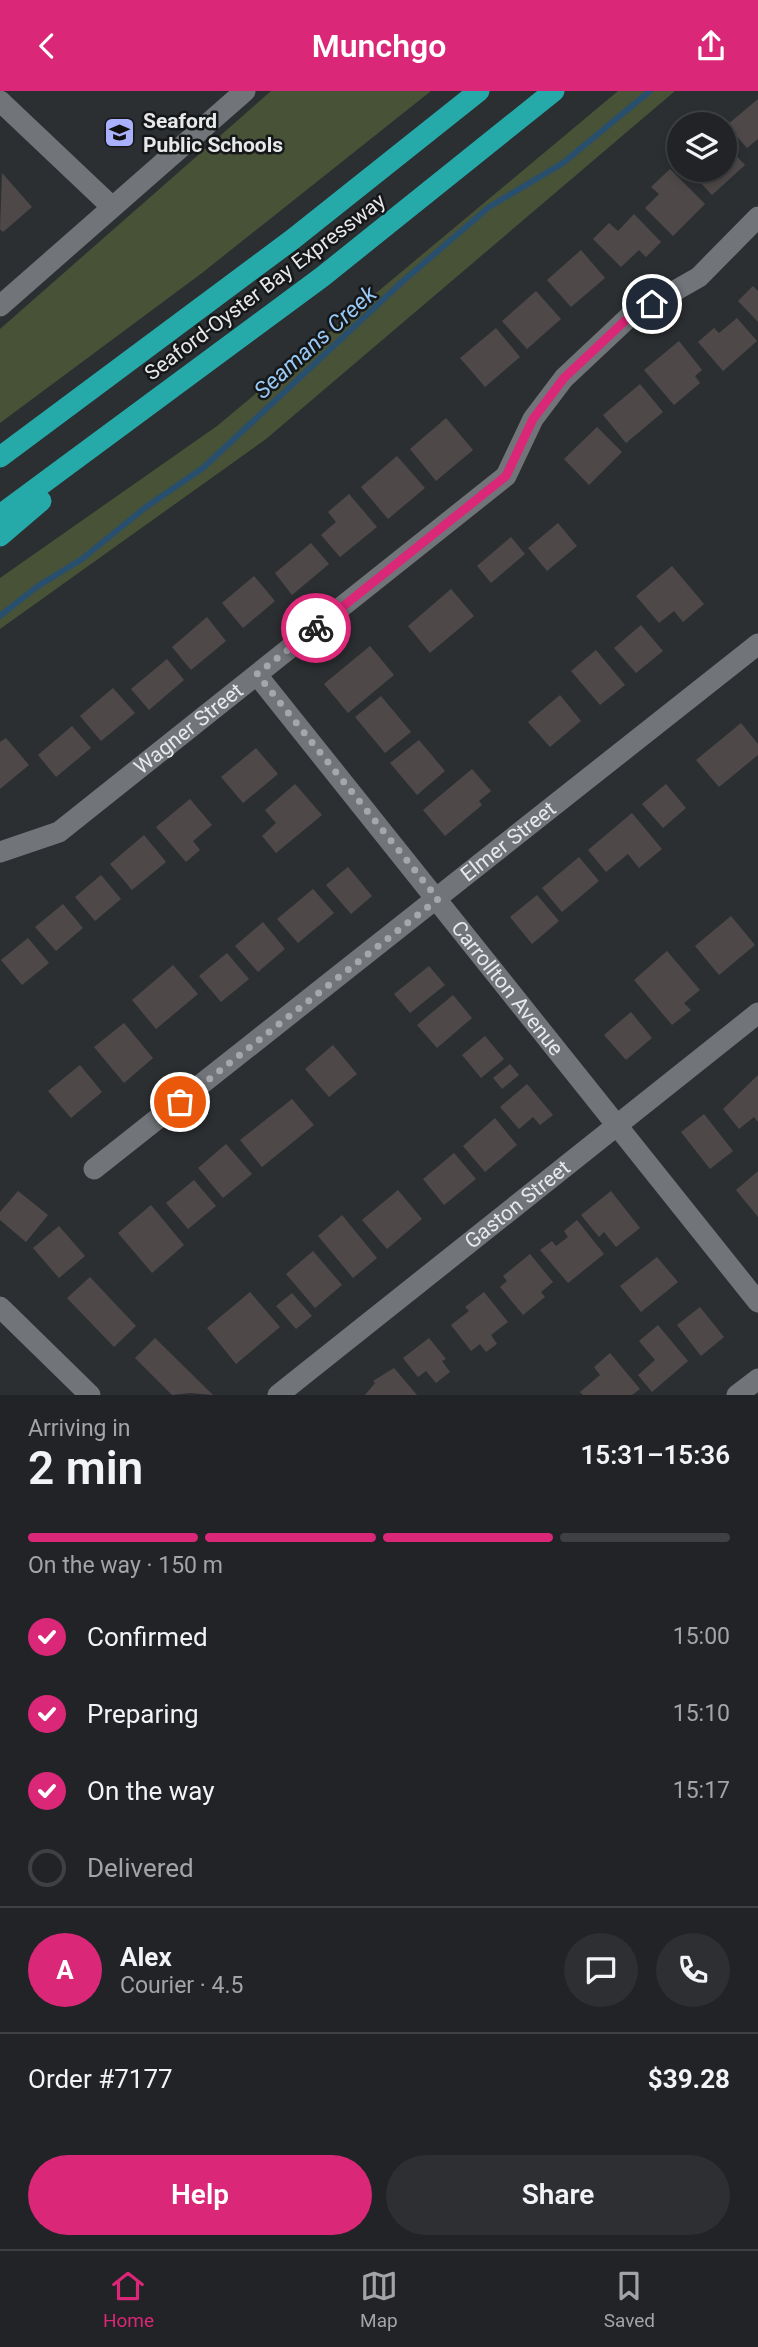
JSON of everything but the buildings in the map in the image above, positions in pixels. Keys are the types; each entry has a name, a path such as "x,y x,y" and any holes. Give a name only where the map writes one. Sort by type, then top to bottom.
{"highway":[{"name":"Seaford-Oyster Bay Expressway","path":"0,457 293,239 480,91"},
{"name":"Seaford-Oyster Bay Expressway","path":"0,515 322,277 554,91"},
{"path":"0,536 172,389"}],"street":[{"path":"0,306 245,91"},
{"path":"0,101 111,207"},
{"name":"Wagner Street","path":"0,852 58,832 506,476 533,419 564,378 629,317 699,277 758,217"},
{"name":"Elmer Street","path":"94,1170 758,644"},
{"name":"Carrollton Avenue","path":"257,674 758,1302"},
{"name":"Gaston Street","path":"278,1395 758,1013"},
{"path":"0,1307 90,1395"},
{"path":"737,1395 758,1378"}],"green space":[{"path":"271,91 431,91 202,273 0,423 0,329"},
{"path":"618,91 675,91 266,439 0,629 0,578 217,426"}],"waterway":[{"name":"Seamans Creek","path":"0,616 38,586 82,559 146,507 203,468 402,282 489,207 563,163 650,91"}],"way so far":[{"path":"180,1102 438,899 257,674 316,628"}],"place":[{"name":"Seaford Public Schools","path":"120,133"}],"route":[{"path":"316,628 506,476 533,419 564,378 629,317 652,304"}]}
